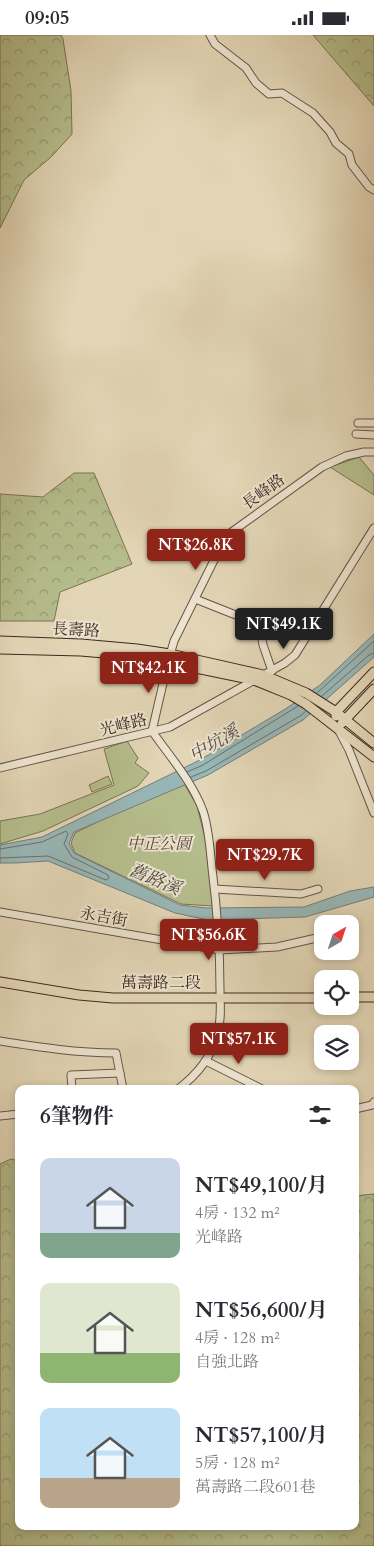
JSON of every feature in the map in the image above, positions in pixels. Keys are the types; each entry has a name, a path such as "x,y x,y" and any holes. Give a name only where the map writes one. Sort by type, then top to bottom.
{"main road":[{"name":"長壽路","path":"0,641 169,658 268,673 293,691"},
{"name":"長壽路","path":"0,649 62,647"},
{"name":"長壽路","path":"169,658 293,691"},
{"path":"336,712 374,672"},
{"path":"338,728 374,689"},
{"path":"293,691 326,705 374,743"},
{"path":"293,691 306,704 374,757"},
{"path":"336,712 338,728"},
{"name":"萬壽路二段","path":"0,982 79,995 114,998 314,998"},
{"path":"359,997 374,997"}],"street":[{"path":"210,35 215,44 246,68 256,83 269,94 282,93 313,113 330,132 336,143 349,154 352,165 374,191"},
{"path":"358,423 374,423"},
{"path":"356,434 374,435"},
{"name":"長峰路","path":"152,731 174,641 226,536 322,467 346,456 374,452"},
{"name":"光峰路","path":"0,768 170,727 268,673 295,655 374,528"},
{"path":"195,599 286,631 297,633 309,632"},
{"path":"260,623 268,673"},
{"path":"338,728 349,750 374,813"},
{"path":"152,731 176,763 192,789 204,815 208,831 216,897 220,950 220,1013 218,1033 206,1061 197,1073 183,1085"},
{"path":"214,889 301,894 318,889"},
{"name":"永吉街","path":"0,912 220,950 277,947 314,939"},
{"path":"0,1041 43,1048 116,1053 122,1085"},
{"path":"206,1061 254,1085"},
{"path":"72,1085 71,1075 120,1073"},
{"path":"359,1108 374,1103"},
{"path":"0,1116 15,1114"}],"green space":[{"path":"0,35 61,35 71,91 72,134 51,157 24,180 0,228"},
{"path":"313,35 374,35 374,106"},
{"path":"359,457 374,475 374,495 330,467"},
{"path":"74,473 94,473 132,564 60,592 54,621 0,621 0,494 43,497"},
{"path":"127,741 138,758 135,763 149,773 138,786 43,831 0,844 0,821 40,814 114,785 104,749"},
{"path":"108,776 112,784 92,792 89,785"},
{"name":"中正公園","path":"182,780 197,806 207,846 213,906 181,904 75,853 71,843 75,833"},
{"path":"11,1159 15,1160 15,1530 359,1530 359,1196 374,1194 374,1546 0,1546 0,1164"}],"water":[{"path":"374,634 374,657 303,720 208,775 74,832 69,843 74,853 180,905 207,908 304,907 350,891 374,887 374,897 305,917 208,920 175,913 48,861 0,863 0,845 42,837 200,760 287,708 320,685"}],"water label":[{"name":"中坑溪","path":"214,743"},
{"name":"舊路溪","path":"155,879"}]}
